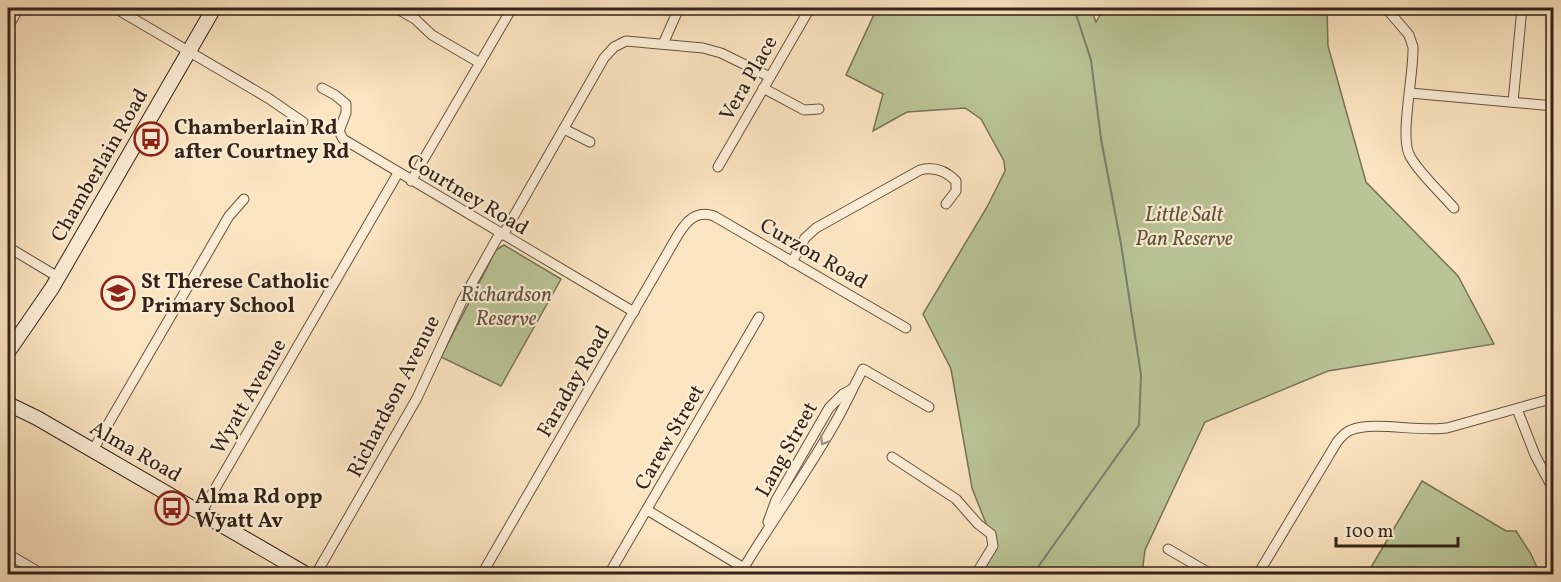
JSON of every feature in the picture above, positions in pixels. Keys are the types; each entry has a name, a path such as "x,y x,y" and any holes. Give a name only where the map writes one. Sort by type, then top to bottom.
{"street":[{"path":"8,27 19,8"},
{"path":"115,8 268,98 303,122"},
{"name":"Chamberlain Road","path":"8,363 12,347 58,277 214,8"},
{"path":"396,8 415,19 432,35 480,63"},
{"path":"411,181 512,8"},
{"path":"663,44 680,8"},
{"name":"Vera Place","path":"718,167 810,8"},
{"path":"1386,8 1411,41 1413,54 1406,141 1408,153 1454,208"},
{"path":"1513,102 1522,8"},
{"name":"Richardson Avenue","path":"316,574 409,413 462,301 604,58 614,47 626,41 715,51 770,77"},
{"name":"Courtney Road","path":"322,88 341,99 345,104 346,113 339,131 343,140 634,312"},
{"path":"763,88 804,110 819,109"},
{"path":"1410,93 1554,106"},
{"path":"564,129 590,142"},
{"path":"792,262 805,238 816,228 920,170 938,169 956,181 956,191 946,204"},
{"name":"Wyatt Avenue","path":"201,513 398,173"},
{"path":"93,450 229,216 244,199"},
{"name":"Curzon Road","path":"702,213 720,219 906,328"},
{"name":"Faraday Road","path":"482,574 686,223 702,213"},
{"path":"8,247 58,277"},
{"name":"Carew Street","path":"609,574 759,317"},
{"name":"Lang Street","path":"742,571 841,413 863,369 929,407"},
{"name":"Alma Road","path":"8,397 34,413 37,418"},
{"path":"1258,574 1337,442 1346,432 1362,428 1439,429 1554,398"},
{"name":"Alma Road","path":"8,404 37,418 306,574"},
{"path":"1517,409 1535,455 1554,492"},
{"path":"892,457 952,496 993,538 993,546 976,574"},
{"path":"647,510 742,571"},
{"path":"1168,549 1211,574"},
{"path":"8,554 40,574"}],"green space":[{"name":"Little Salt Pan Reserve","path":"877,8 1093,8 1092,12 1096,22 1104,8 1327,8 1328,46 1366,182 1458,276 1494,344 1328,371 1205,422 1145,550 1142,574 981,574 996,549 972,488 951,369 923,314 987,207 1005,171 1004,161 981,119 965,108 907,112 873,131 883,94 846,75"},
{"name":"Richardson Reserve","path":"504,245 561,279 501,386 441,357 496,250"},
{"path":"1422,481 1506,531 1516,531 1531,554 1540,574 1367,574"}],"waterway":[{"path":"1033,574 1139,425 1141,375 1121,244 1101,139 1091,60 1074,8"}],"place":[{"name":"Chamberlain Rd after Courtney Rd","path":"151,139"},
{"name":"St Therese Catholic Primary School","path":"118,293"},
{"name":"Alma Rd opp Wyatt Av","path":"172,508"}]}
